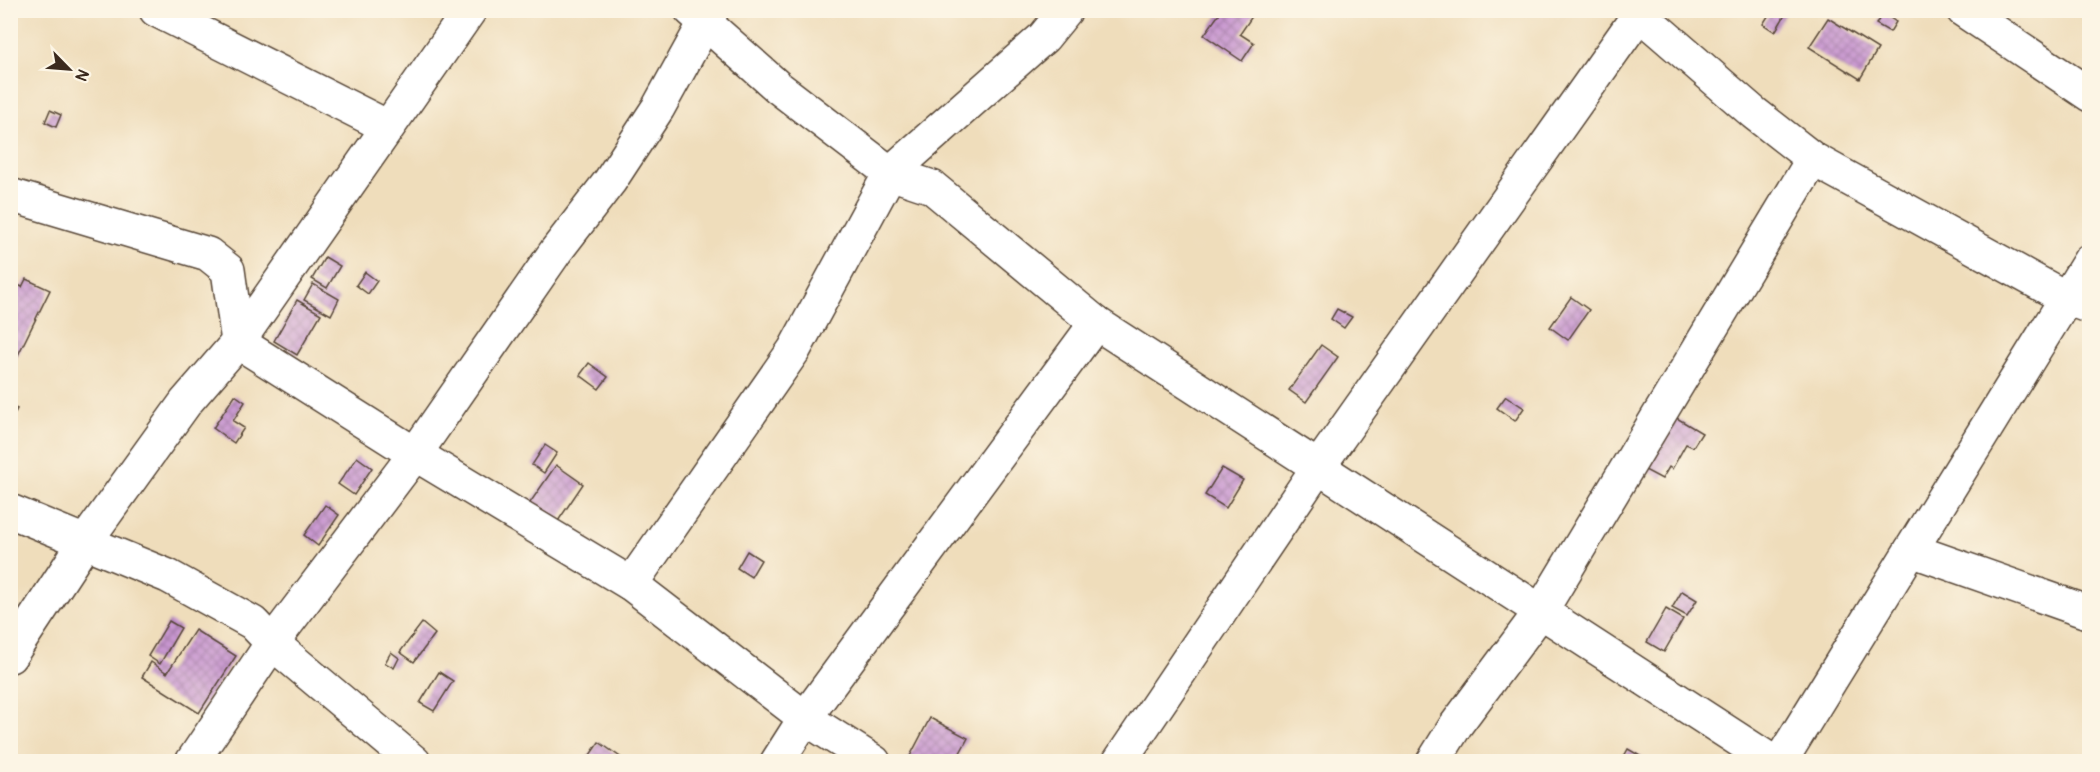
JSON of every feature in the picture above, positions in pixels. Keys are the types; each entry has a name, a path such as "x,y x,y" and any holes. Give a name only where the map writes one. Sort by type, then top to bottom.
{"street":[{"path":"156,10 387,126"},
{"path":"10,656 85,542 186,402 238,342 470,10"},
{"path":"631,584 794,350 890,173 1044,37 1066,10"},
{"path":"1964,10 2090,95"},
{"path":"1119,762 1319,466 1639,12 1754,113 1813,159 2078,302"},
{"path":"192,762 272,643 415,454 556,251 610,181 658,108 702,14 779,88 890,173 932,187 1096,323 1773,762"},
{"path":"1434,762 1456,725 1541,611 1813,159"},
{"path":"10,195 208,254 228,270 238,342 415,454 631,584 805,718 874,762"},
{"path":"1780,762 1911,550 2078,302 2090,260"},
{"path":"777,762 805,718 1096,323"},
{"path":"10,511 168,576 253,623 272,643 414,762"},
{"path":"1911,550 2090,613"}],"building":[{"path":"1222,10 1255,12 1240,34 1254,43 1242,61 1204,35"},
{"path":"1772,10 1788,10 1775,32 1763,24"},
{"path":"1883,13 1896,22 1890,32 1876,24"},
{"path":"1828,18 1878,49 1860,79 1809,47"},
{"path":"50,110 61,115 56,127 45,122"},
{"path":"325,257 340,266 327,288 312,279"},
{"path":"365,272 377,281 368,294 356,285"},
{"path":"26,279 50,290 16,359 10,357 10,281 22,287"},
{"path":"313,284 339,299 331,315 304,300"},
{"path":"1571,297 1589,310 1568,340 1550,327"},
{"path":"297,300 321,314 297,355 274,341"},
{"path":"1337,309 1352,317 1344,328 1331,319"},
{"path":"1321,345 1338,357 1306,402 1289,390"},
{"path":"589,363 608,377 599,389 580,375"},
{"path":"235,395 245,402 233,421 244,428 234,443 213,428"},
{"path":"1506,396 1524,408 1515,421 1497,408"},
{"path":"10,406 17,409 10,423"},
{"path":"1675,417 1702,433 1693,447 1686,444 1672,469 1669,467 1662,479 1645,470"},
{"path":"545,445 557,453 544,473 532,465"},
{"path":"357,457 372,468 354,495 338,484"},
{"path":"556,465 583,484 552,530 525,510"},
{"path":"1222,468 1243,480 1226,508 1205,495"},
{"path":"325,505 339,515 318,546 304,535"},
{"path":"747,551 761,560 751,577 737,568"},
{"path":"1682,591 1697,600 1687,616 1672,608"},
{"path":"1666,609 1683,619 1664,652 1647,642"},
{"path":"169,621 181,628 160,664 148,656"},
{"path":"422,623 435,634 414,662 400,652"},
{"path":"195,630 236,656 199,713 142,677 151,662 167,673"},
{"path":"391,652 399,658 394,668 385,663"},
{"path":"439,672 453,681 434,711 420,703"},
{"path":"930,718 968,738 955,762 907,762"},
{"path":"599,742 623,759 621,762 585,762"},
{"path":"1628,749 1642,757 1640,762 1621,762"}]}
